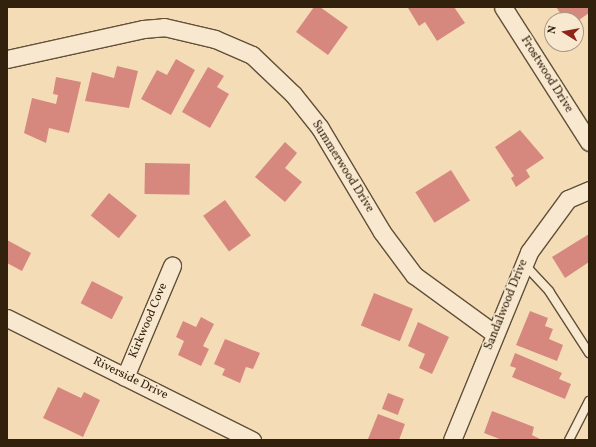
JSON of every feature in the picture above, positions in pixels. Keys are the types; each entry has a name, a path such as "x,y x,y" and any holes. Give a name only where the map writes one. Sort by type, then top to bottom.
{"street":[{"name":"Frostwood Drive","path":"503,7 589,142"},
{"name":"Summerwood Drive","path":"7,59 143,28 164,27 215,39 252,55 294,94 320,128 382,232 414,275 495,334"},
{"name":"Sandalwood Drive","path":"452,440 524,264 541,233 568,199 589,190"},
{"name":"Kirkwood Cove","path":"125,377 172,266"},
{"name":"Riverside Drive","path":"7,318 252,440"}],"lane":[{"path":"524,264 549,291 589,353"},
{"path":"569,440 589,401"}],"building":[{"path":"314,7 320,7 348,27 328,55 296,32"},
{"path":"454,7 465,23 437,41 425,22 419,26 408,8"},
{"path":"556,7 589,7 589,13 584,16 584,12 559,12"},
{"path":"176,59 195,70 171,115 141,99 157,70 167,75"},
{"path":"117,66 138,71 129,108 85,101 92,72 114,78"},
{"path":"208,67 224,76 217,87 229,94 210,128 182,112"},
{"path":"56,77 81,82 69,133 49,128 46,143 24,133 32,98 56,104 58,95 53,94"},
{"path":"520,130 544,158 526,170 530,177 516,187 511,178 514,176 495,147"},
{"path":"285,142 297,153 285,168 302,182 285,202 255,177"},
{"path":"145,163 190,164 189,195 144,194"},
{"path":"451,170 470,201 434,223 415,192"},
{"path":"109,193 137,216 119,238 91,216"},
{"path":"225,200 251,236 229,251 203,216"},
{"path":"589,234 589,262 565,278 552,257"},
{"path":"7,240 31,253 22,271 7,263"},
{"path":"92,281 123,297 112,319 81,303"},
{"path":"374,293 413,309 400,341 361,325"},
{"path":"530,311 548,318 545,326 553,329 549,339 563,345 557,361 516,345"},
{"path":"201,317 214,324 203,346 209,349 201,366 178,355 184,341 176,337 183,321 196,327"},
{"path":"418,322 449,337 432,374 419,368 425,354 408,346"},
{"path":"225,339 260,353 253,369 246,367 240,383 222,375 225,369 214,364"},
{"path":"515,353 562,373 559,379 571,384 565,399 512,377 516,368 510,366"},
{"path":"58,387 81,398 84,392 100,400 83,437 43,418"},
{"path":"388,393 404,399 398,415 382,409"},
{"path":"492,411 534,427 532,435 542,440 502,440 484,433"},
{"path":"378,414 405,424 399,440 368,439"}]}
